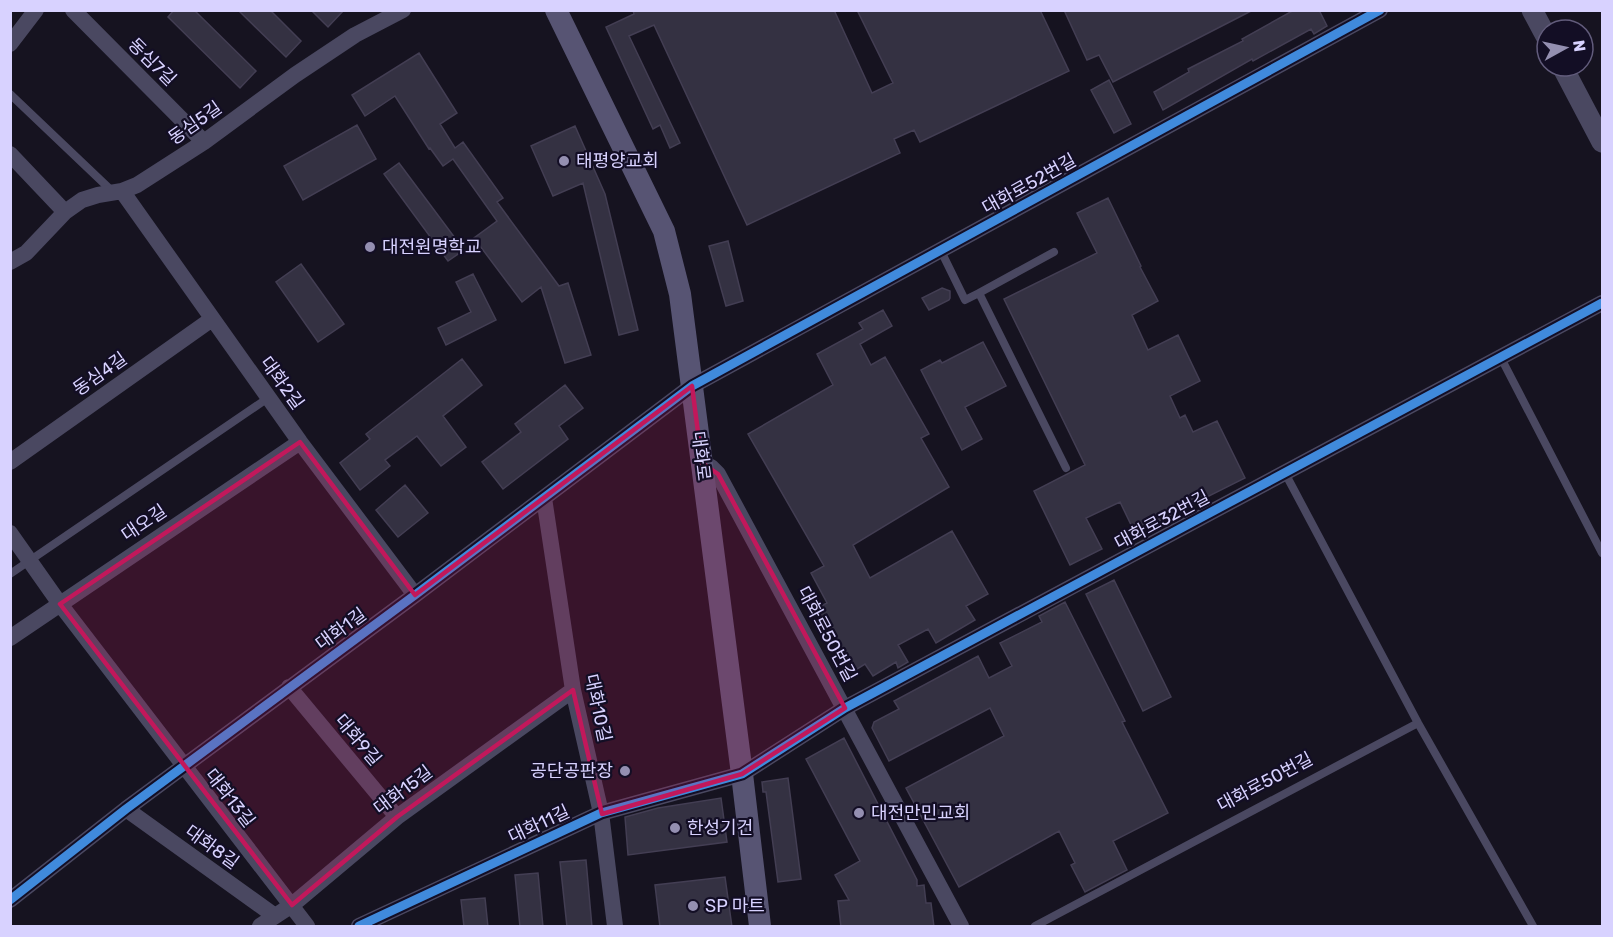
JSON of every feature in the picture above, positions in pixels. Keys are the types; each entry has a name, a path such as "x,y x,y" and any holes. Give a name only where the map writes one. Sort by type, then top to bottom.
{"main road":[{"name":"대화로","path":"556,10 664,231 680,294 760,927"}],"street":[{"path":"10,44 36,10"},
{"name":"동심7길","path":"72,10 204,142"},
{"name":"동심5길","path":"10,262 26,253 65,212 82,200 137,185 204,142 295,75 355,35 403,10"},
{"name":"대화로52번길","path":"692,386 1380,10"},
{"path":"1568,78 1602,141"},
{"path":"10,154 65,212"},
{"name":"대화2길","path":"118,192 300,442 415,595"},
{"name":"대화로32번길","path":"742,774 845,708 1602,303"},
{"name":"동심4길","path":"10,462 212,319"},
{"name":"대화1길","path":"10,900 126,809 692,386"},
{"name":"대오길","path":"10,638 300,442"},
{"name":"대화로50번길","path":"702,463 711,467 718,474 961,927"},
{"name":"대화10길","path":"543,498 573,690 601,813 615,927"},
{"name":"대화13길","path":"10,533 60,604 307,927"},
{"name":"대화9길","path":"289,687 398,817"},
{"name":"대화15길","path":"260,927 292,905 398,817 573,690"},
{"name":"대화11길","path":"359,927 601,813 742,774"},
{"name":"대화8길","path":"126,809 275,916"}],"lane":[{"path":"10,94 118,192"},
{"path":"941,251 965,300 1054,252"},
{"path":"979,293 1066,468"},
{"path":"1500,358 1602,553"},
{"path":"10,574 268,398"},
{"path":"1285,473 1418,723 1533,927"},
{"name":"대화로50번길","path":"1035,927 1418,723"}],"highlighted area":[{"path":"692,386 702,463 718,474 845,708 742,774 602,814 573,690 397,817 292,905 60,604 300,442 415,595"}],"building":[{"path":"174,10 194,10 256,71 240,88 168,17"},
{"path":"238,10 270,10 301,41 286,57"},
{"path":"311,10 344,10 328,27"},
{"path":"633,10 834,10 872,93 893,83 857,10 1040,10 1069,71 920,142 914,130 894,139 900,153 747,225 654,25 629,36 680,143 670,148 660,125 653,129 606,27 634,14"},
{"path":"1064,10 1253,10 1113,82 1099,55 1087,60"},
{"path":"1294,10 1319,10 1327,26 1314,34 1311,29 1253,61 1252,59 1163,110 1154,92 1189,72 1188,69 1243,41 1242,39"},
{"path":"419,53 457,113 440,124 455,148 463,142 503,198 497,202 559,286 568,283 591,355 565,363 541,287 522,302 474,238 497,221 453,159 443,166 429,149 395,96 365,116 352,95"},
{"path":"1109,80 1131,124 1114,133 1091,90"},
{"path":"357,125 376,159 303,200 284,166"},
{"path":"575,126 605,194 638,330 619,335 583,183 553,196 531,146"},
{"path":"399,163 464,250 448,261 384,174"},
{"path":"1108,198 1158,301 1132,315 1148,350 1178,335 1200,381 1170,396 1180,418 1185,415 1193,432 1217,421 1245,478 1135,533 1120,502 1086,518 1102,549 1070,565 1034,491 1085,465 1004,299 1097,253 1077,213"},
{"path":"728,241 743,301 726,306 709,246"},
{"path":"301,264 344,324 318,342 276,282"},
{"path":"473,274 496,320 446,345 438,328 471,312 456,282"},
{"path":"942,288 950,291 949,300 929,310 922,298"},
{"path":"883,310 892,326 860,344 871,365 885,357 929,434 921,438 949,487 853,545 870,578 952,531 988,594 966,606 975,620 936,643 928,629 898,645 908,662 898,668 896,662 873,676 865,664 854,671 817,608 827,603 811,573 824,566 748,434 833,385 817,354 863,329 859,323"},
{"path":"983,342 1006,386 965,407 982,439 962,450 921,370 940,360 942,363"},
{"path":"462,359 482,385 443,416 466,447 441,466 417,436 385,460 390,466 360,490 340,463 370,439 366,434"},
{"path":"565,385 583,408 559,426 568,439 503,489 482,462 521,432 515,424"},
{"path":"405,485 428,513 398,537 376,510"},
{"path":"1114,580 1171,697 1143,711 1086,594"},
{"path":"1065,602 1168,813 1113,841 1127,870 1085,892 1071,865 1075,863 1059,831 959,887 906,788 1004,736 990,708 889,761 872,728 874,722 899,709 894,701 978,656 989,678 1012,666 1000,643 1042,622 1039,616"},
{"path":"844,738 917,880 917,886 924,885 926,903 931,903 934,927 841,927 838,901 849,900 835,875 860,861 806,759"},
{"path":"788,778 801,879 778,882 766,792 763,792 762,782"},
{"name":"한성기건","path":"721,798 727,842 628,855 625,817 658,808"},
{"path":"586,860 592,927 567,927 560,862"},
{"path":"538,873 543,927 520,927 515,875"},
{"name":"SP 마트","path":"725,877 732,927 660,927 655,885"},
{"path":"485,898 488,927 464,927 461,900"}],"cycle path":[{"path":"10,900 126,809 692,386 1380,10"},
{"path":"359,926 601,813 742,774 845,708 1602,303"}],"place":[{"name":"태평양교회","path":"564,161"},
{"name":"대전원명학교","path":"370,247"},
{"name":"공단공판장","path":"625,771"},
{"name":"대전만민교회","path":"859,813"},
{"name":"한성기건","path":"675,828"},
{"name":"SP 마트","path":"693,906"}]}
